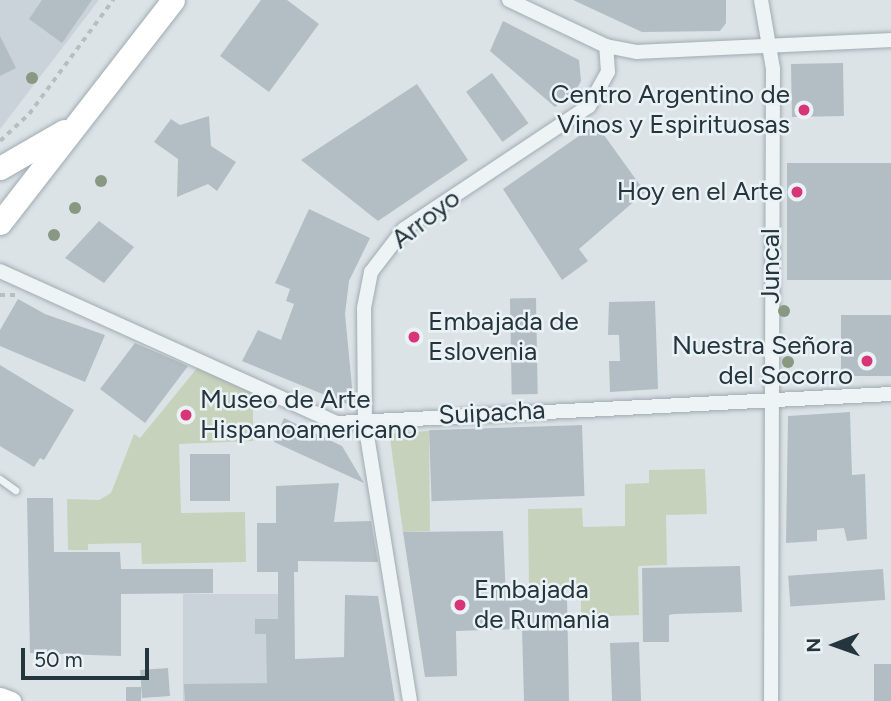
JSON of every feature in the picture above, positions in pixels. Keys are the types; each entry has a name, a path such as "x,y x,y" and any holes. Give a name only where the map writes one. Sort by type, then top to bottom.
{"main road":[{"path":"0,223 173,0"},
{"path":"0,168 73,126"}],"street":[{"path":"509,0 606,46 637,52 891,40"},
{"name":"Juncal","path":"761,0 773,69 771,701"},
{"name":"Arroyo","path":"410,701 365,424 364,308 371,272 387,247 404,229 589,107 608,72 606,46"},
{"name":"Suipacha","path":"0,271 337,423 365,424 397,418 891,394"},
{"path":"0,697 11,701"}],"lane":[{"path":"0,479 15,490"}],"path":[{"path":"0,141 29,114 113,0"}],"shaded area":[{"path":"0,0 99,0 0,129"},
{"path":"183,594 294,594 294,701 183,701"}],"green space":[{"path":"198,367 253,390 253,441 179,444 181,513 245,512 246,562 142,564 141,543 88,544 88,550 68,550 67,499 99,500 111,493 134,434 140,438"},
{"path":"429,431 430,531 403,532 390,438 395,433"},
{"path":"705,469 707,514 666,515 667,565 638,566 639,615 581,617 581,586 529,587 528,509 582,508 583,527 625,526 625,484 649,483 649,470"}],"building":[{"path":"42,0 92,0 62,43 29,19"},
{"path":"261,0 287,0 319,24 269,92 220,56"},
{"path":"573,0 726,0 726,23 720,31 642,32"},
{"path":"503,21 579,60 581,81 575,92 555,107 490,51"},
{"path":"0,36 16,68 0,76"},
{"path":"843,63 844,116 792,117 791,64"},
{"path":"492,73 528,123 503,142 466,92"},
{"path":"417,84 468,160 378,221 301,160"},
{"path":"209,116 211,146 236,162 217,191 208,184 177,197 178,159 154,142 171,119 180,125"},
{"path":"596,124 645,192 579,249 588,261 562,280 503,189"},
{"path":"787,163 891,163 891,280 787,280"},
{"path":"309,209 370,238 349,281 345,314 353,397 347,404 242,361 258,330 281,340 294,304 286,301 290,289 275,283"},
{"path":"99,221 134,247 104,283 65,258"},
{"path":"510,298 536,298 538,394 512,394"},
{"path":"18,299 45,314 105,335 85,382 0,346 0,330"},
{"path":"655,301 658,389 610,392 609,361 620,361 619,335 608,335 609,302"},
{"name":"Nuestra Señora del Socorro","path":"841,315 891,315 891,376 841,376"},
{"path":"135,343 188,366 145,423 100,389"},
{"path":"0,365 74,410 44,460 40,458 34,467 0,446"},
{"path":"850,412 852,475 865,474 867,539 847,541 844,528 817,530 817,541 786,543 788,416"},
{"path":"284,418 342,446 364,483 274,442"},
{"path":"582,425 584,496 432,501 429,430"},
{"path":"190,454 230,454 230,501 190,501"},
{"path":"339,483 334,522 371,521 378,562 298,561 298,572 294,572 295,659 344,657 345,595 378,596 395,701 185,701 184,684 267,683 266,634 255,634 255,619 278,619 278,572 257,572 257,523 276,523 276,486"},
{"path":"27,498 53,498 54,552 120,552 121,569 213,569 213,593 121,594 121,656 30,653"},
{"path":"503,531 506,598 567,597 569,701 524,701 522,629 456,631 457,676 425,677 403,532"},
{"path":"740,566 742,612 669,615 669,642 643,642 642,568"},
{"path":"883,569 885,600 790,607 788,576"},
{"path":"639,642 641,701 612,701 610,643"},
{"path":"874,664 891,664 891,701 874,701"},
{"path":"168,668 170,696 142,698 140,670"},
{"path":"126,687 141,687 141,701 126,701"}],"place":[{"name":"Centro Argentino de Vinos y Espirituosas","path":"804,110"},
{"name":"Hoy en el Arte","path":"797,192"},
{"name":"Embajada de Eslovenia","path":"414,337"},
{"name":"Nuestra Señora del Socorro","path":"867,361"},
{"name":"Museo de Arte Hispanoamericano","path":"186,415"},
{"name":"Embajada de Rumania","path":"460,605"}]}
